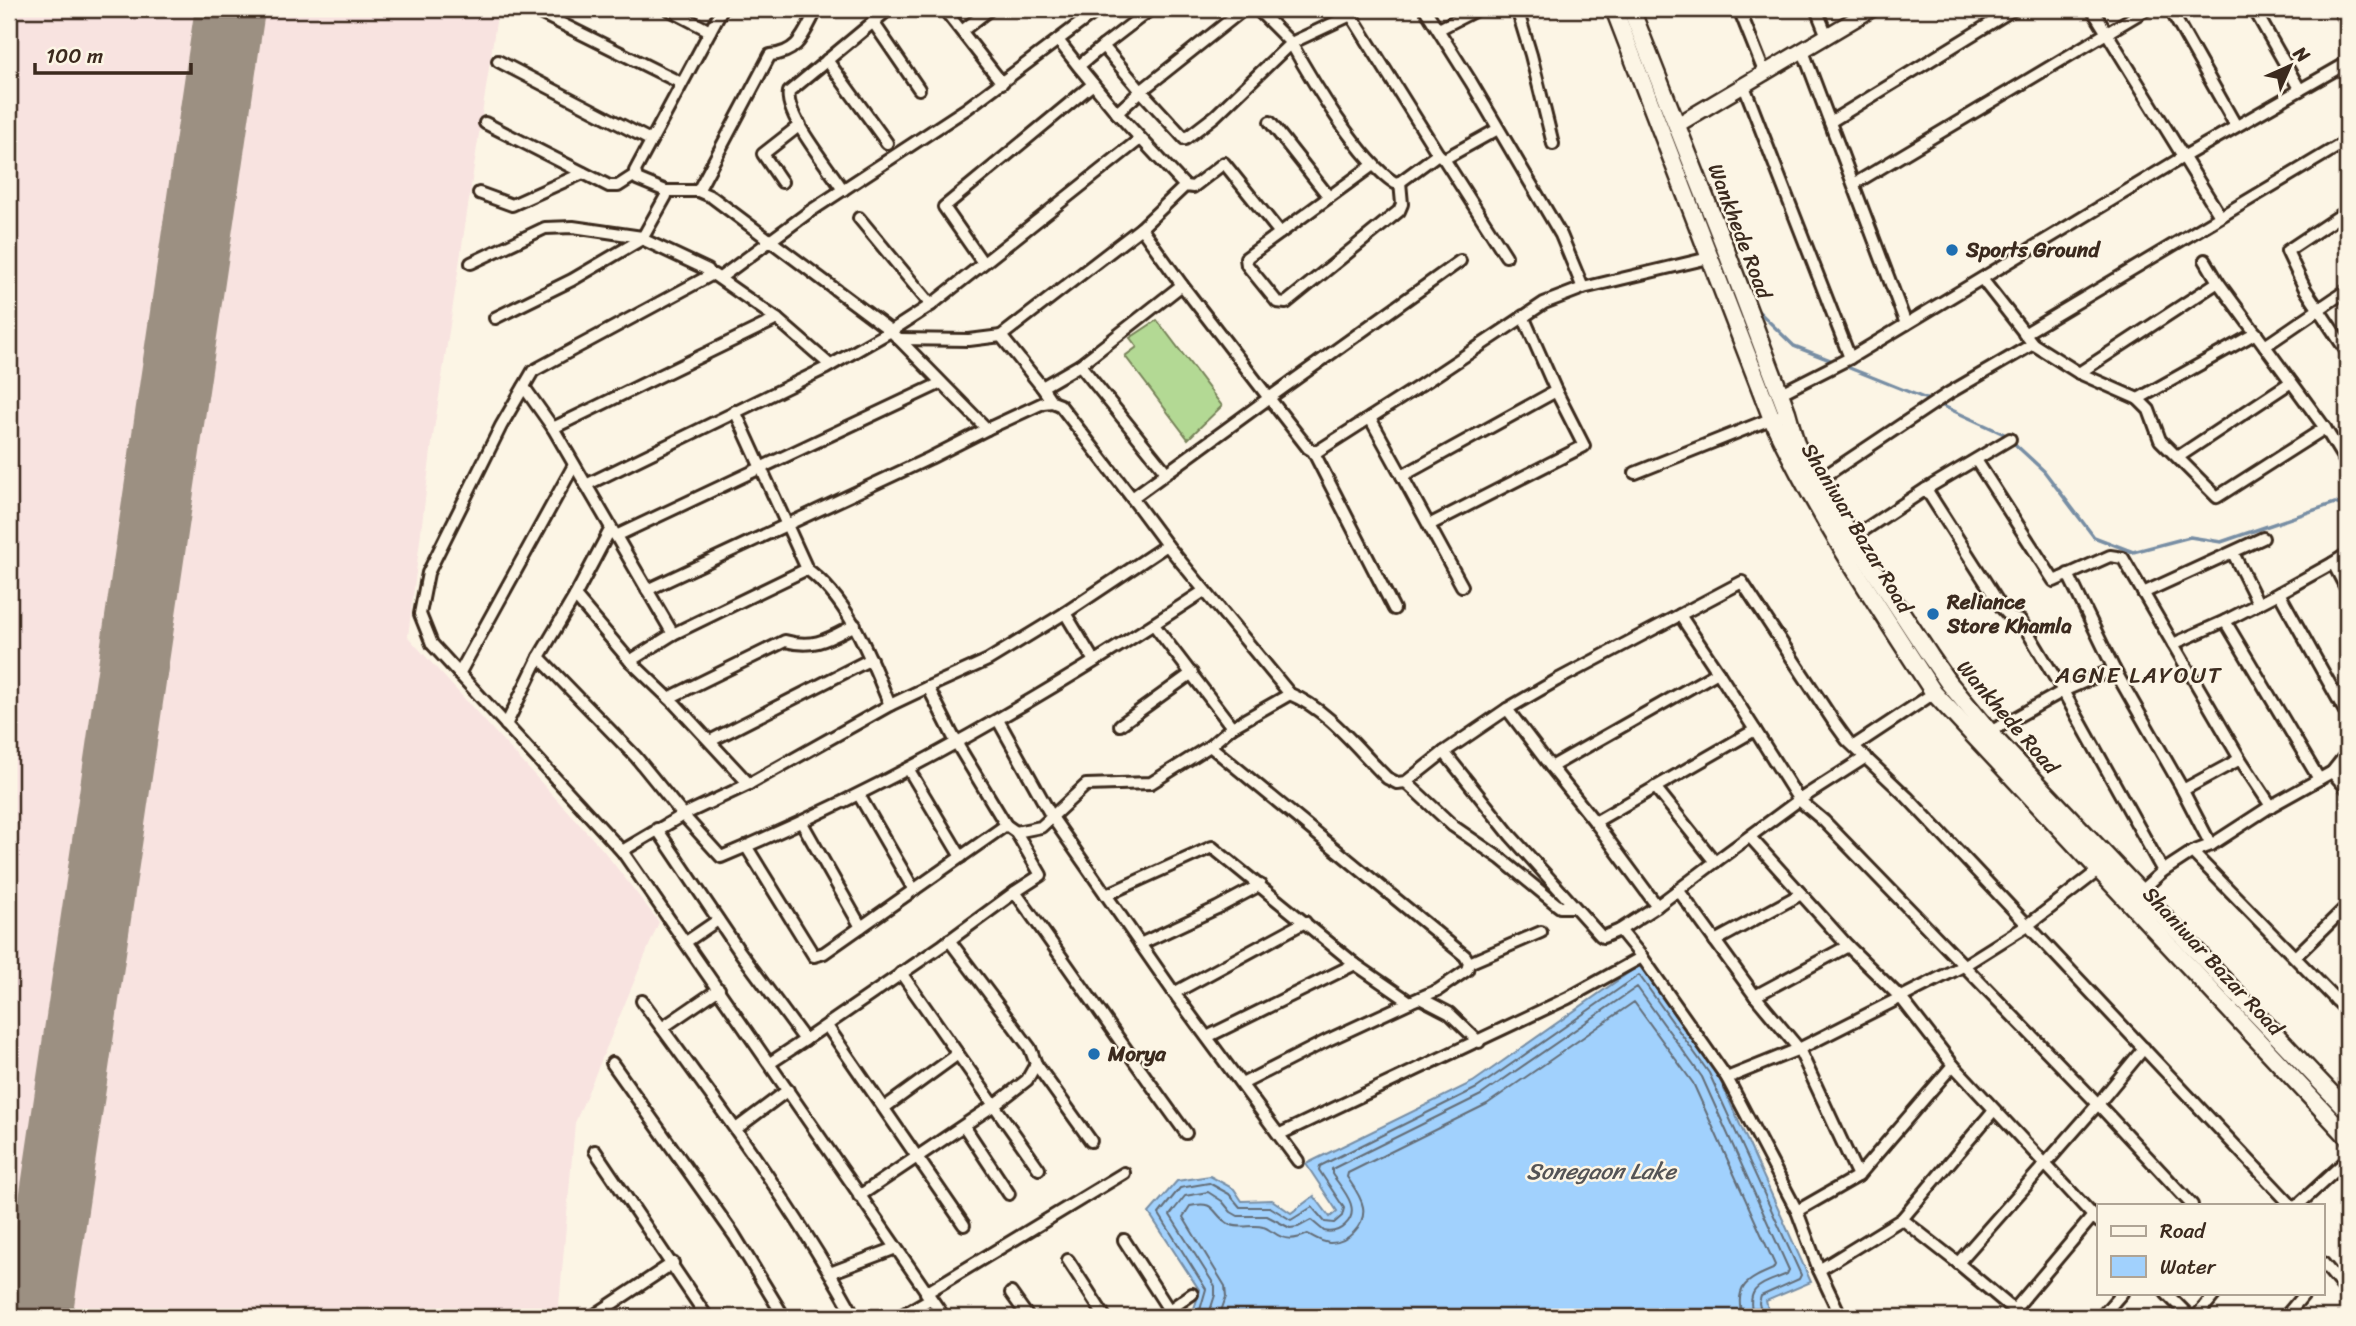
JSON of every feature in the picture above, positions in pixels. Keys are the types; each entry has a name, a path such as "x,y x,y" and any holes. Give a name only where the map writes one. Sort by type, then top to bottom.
{"main road":[{"name":"Shaniwar Bazar Road","path":"1614,9 1710,257 1779,416 1795,469 1934,692 2099,870 2135,897 2347,1136"},
{"name":"Wankhede Road","path":"1631,9 1779,394 1779,416 1816,482 1852,538 1948,682 1990,732 2135,897 2347,1110"}],"street":[{"path":"532,9 681,83"},
{"path":"668,9 710,31"},
{"path":"485,123 614,187 635,175 650,139 722,9"},
{"path":"698,191 770,55 785,54 798,43 817,9"},
{"path":"844,190 800,125 787,100 789,92 890,9"},
{"path":"944,9 1002,83"},
{"path":"962,31 990,9"},
{"path":"944,1317 622,851 432,644 419,614 428,573 501,426 533,371 716,276 771,241 1002,83 1099,9"},
{"path":"1079,66 1151,9"},
{"path":"1117,113 1244,9"},
{"path":"1257,9 1291,43 1307,71 1373,165 1395,183 1497,129"},
{"path":"1425,9 1561,235 1583,288"},
{"path":"1439,29 1478,9"},
{"path":"1517,9 1553,144"},
{"path":"1739,9 1765,74"},
{"path":"1816,9 1827,36"},
{"path":"1677,125 1872,9"},
{"path":"1830,122 2014,9"},
{"path":"2092,9 2220,216"},
{"path":"1854,184 2147,9"},
{"path":"2170,9 2236,126"},
{"path":"2254,9 2300,90"},
{"path":"2339,9 2347,22"},
{"path":"1103,46 1185,139 1215,116 1291,43 1349,12 1506,256"},
{"path":"873,22 919,89"},
{"path":"1058,40 1117,113 1185,186 1193,187 1224,163 1280,233"},
{"path":"1803,51 1906,324"},
{"path":"827,60 887,143"},
{"path":"498,61 650,139"},
{"path":"1779,394 1850,358 2183,157 2347,63"},
{"path":"984,263 944,207 1093,84"},
{"path":"1744,86 1850,358"},
{"path":"1270,122 1329,197"},
{"path":"782,182 763,155 800,125"},
{"path":"586,485 895,335 1140,139"},
{"path":"2024,334 2347,141"},
{"path":"1373,165 1250,254 1245,261 1277,302 1282,304 1399,211 1402,204 1400,182"},
{"path":"479,193 512,205 583,173"},
{"path":"635,175 641,181 666,191 698,191 712,197 895,335 987,429"},
{"path":"895,335 969,340 1001,336 1141,228 1185,186"},
{"path":"495,318 572,280 642,238 666,196 666,191"},
{"path":"2347,211 2287,251 2305,289 2347,352"},
{"path":"859,218 931,305"},
{"path":"471,263 545,228 573,227 642,238 716,276 776,319 830,365"},
{"path":"1141,228 1182,285 1313,452 1394,609"},
{"path":"1313,452 1370,418 1544,303 1583,288 1727,253"},
{"path":"2205,260 2218,282 2325,428 2347,464"},
{"path":"1132,498 1460,261"},
{"path":"1982,279 2033,344 2079,373 2138,399 2149,410 2160,440 2217,497 2325,428"},
{"path":"2079,373 2218,282"},
{"path":"1042,387 1080,365 1182,285"},
{"path":"2265,346 2347,290"},
{"path":"1429,525 1583,446 1523,316"},
{"path":"553,428 776,319"},
{"path":"2138,399 2256,333"},
{"path":"1001,336 1052,402"},
{"path":"1816,482 1949,393 2033,344"},
{"path":"1080,365 1166,472"},
{"path":"2178,457 2291,382"},
{"path":"506,725 539,657 613,532 762,468 941,383"},
{"path":"524,387 553,428 673,634"},
{"path":"1402,476 1556,391"},
{"path":"647,590 987,429 1044,403 1052,402 1059,405 1167,545 1290,694 1302,699 1337,727 1387,778 1397,783 1406,782 1507,709 1557,680 1739,583 1745,583 1834,722 1854,746 1907,797 2290,1204"},
{"path":"735,411 807,569 825,583 855,625 890,705"},
{"path":"1635,473 1779,416"},
{"path":"1370,418 1462,586"},
{"path":"1852,538 1926,489 2010,439"},
{"path":"1976,460 2054,581 2110,556 2123,558 2240,759 2271,806"},
{"path":"460,674 574,465"},
{"path":"1926,489 2002,608 2011,618 2021,621 2164,871"},
{"path":"2143,593 2263,538"},
{"path":"622,851 657,829 749,784 890,705 988,660 1167,545"},
{"path":"2233,553 2259,603"},
{"path":"2173,644 2225,621 2347,554"},
{"path":"2333,563 2347,590"},
{"path":"630,661 673,634 807,569"},
{"path":"2068,575 2114,669 2211,845"},
{"path":"539,657 636,757 720,857 859,795 957,744 1059,685 1205,592"},
{"path":"2279,593 2347,715"},
{"path":"575,596 630,661 669,698 749,784"},
{"path":"1065,613 1094,661"},
{"path":"1680,615 1799,800 1824,821 2191,1204"},
{"path":"2225,621 2319,779"},
{"path":"669,698 785,641 816,645 855,625"},
{"path":"1154,625 1232,727"},
{"path":"710,741 871,659"},
{"path":"1990,732 2063,691 2114,669"},
{"path":"1551,766 1718,672"},
{"path":"1121,725 1192,673"},
{"path":"770,1063 1041,875 1016,832 1006,825 957,744 928,687"},
{"path":"1854,746 1934,692"},
{"path":"1016,832 1041,827 1086,785 1151,783 1210,746 1232,727 1290,694"},
{"path":"1507,709 1657,906"},
{"path":"998,720 1052,817 1174,993 1298,1161"},
{"path":"1595,822 1755,730"},
{"path":"1210,746 1465,956 1469,963 1467,970 1438,990 1328,1040 1242,1084"},
{"path":"1444,752 1510,836 1603,937 1620,930 1679,891 1799,800 1866,757"},
{"path":"2135,897 2164,871 2192,852 2211,845 2271,806 2332,772 2347,753"},
{"path":"2182,789 2240,759"},
{"path":"909,770 961,857"},
{"path":"2332,772 2347,789"},
{"path":"1406,782 1452,826 1500,859 1549,899 1560,907 1573,907"},
{"path":"1656,787 1715,862"},
{"path":"859,795 914,890"},
{"path":"802,822 861,927"},
{"path":"746,846 814,956 824,953 1006,825"},
{"path":"657,829 718,920 805,1040"},
{"path":"1750,838 1848,946 1901,998 1953,1065 2096,1219 2011,1313 1958,1263 1902,1219"},
{"path":"1106,895 1212,847 1355,964 1415,1000 1449,1013 1479,1042"},
{"path":"2192,852 2347,1011"},
{"path":"1727,1078 1799,1049 1963,966 2028,925 2099,870"},
{"path":"1140,944 1260,885"},
{"path":"1679,891 1755,996 1799,1049 1858,1176"},
{"path":"1015,892 1186,1133"},
{"path":"1715,941 1801,894"},
{"path":"2295,957 2347,906"},
{"path":"686,942 718,920"},
{"path":"1174,993 1305,922"},
{"path":"1620,930 1727,1078 1797,1211 1819,1270 1841,1317"},
{"path":"1469,963 1541,932"},
{"path":"948,940 1030,1048 1036,1064 1091,1141"},
{"path":"1755,996 1848,946"},
{"path":"1280,1134 1479,1042 1642,957"},
{"path":"1207,1037 1355,964"},
{"path":"901,973 1039,1169"},
{"path":"662,1028 719,989"},
{"path":"2336,1000 2347,989"},
{"path":"642,1001 736,1129 831,1273 855,1317"},
{"path":"827,1026 964,1226"},
{"path":"1958,1263 2144,1048"},
{"path":"884,1108 958,1054"},
{"path":"612,1063 734,1234 784,1317"},
{"path":"859,1196 994,1105 1027,1080 1036,1064"},
{"path":"1797,1211 1858,1176 1953,1065"},
{"path":"736,1129 788,1090"},
{"path":"1819,1270 1902,1219 1994,1110"},
{"path":"964,1126 1009,1194"},
{"path":"595,1151 707,1317"},
{"path":"2299,1204 2347,1160"},
{"path":"898,1317 1124,1173"},
{"path":"1124,1240 1169,1310"},
{"path":"831,1273 896,1248"},
{"path":"1068,1260 1105,1317"},
{"path":"592,1317 673,1263"},
{"path":"2324,1267 2347,1292"},
{"path":"1011,1293 1028,1317"},
{"path":"1159,1317 1192,1294"},
{"path":"2101,1317 2121,1294"},
{"path":"2167,1294 2190,1317"},
{"path":"2196,1317 2215,1294"},
{"path":"2285,1317 2304,1294"}],"shaded area":[{"path":"9,9 498,9 432,443 408,637 603,850 659,922 575,1123 558,1317 9,1317"}],"green space":[{"path":"1157,320 1222,406 1188,439 1125,356 1137,347 1130,338"}],"water":[{"name":"Sonegaon Lake","path":"1641,964 1715,1069 1811,1282 1766,1301 1770,1317 1191,1317 1200,1291 1149,1213 1177,1181 1210,1176 1234,1189 1242,1201 1272,1200 1291,1213 1314,1196 1330,1217 1337,1211 1306,1164 1473,1082"}],"waterway":[{"path":"1754,307 1794,346 1830,360"},
{"path":"1847,367 1929,400"},
{"path":"1943,406 2004,434 2044,471 2094,537 2133,552 2190,537 2221,542 2335,503 2347,507"}],"runway":[{"path":"37,1317 230,9"}],"place":[{"name":"Sports Ground","path":"1952,250"},
{"name":"Reliance Store Khamla","path":"1933,614"},
{"name":"Morya","path":"1094,1054"}],"district":[{"name":"AGNE LAYOUT","path":"2139,675"}]}
